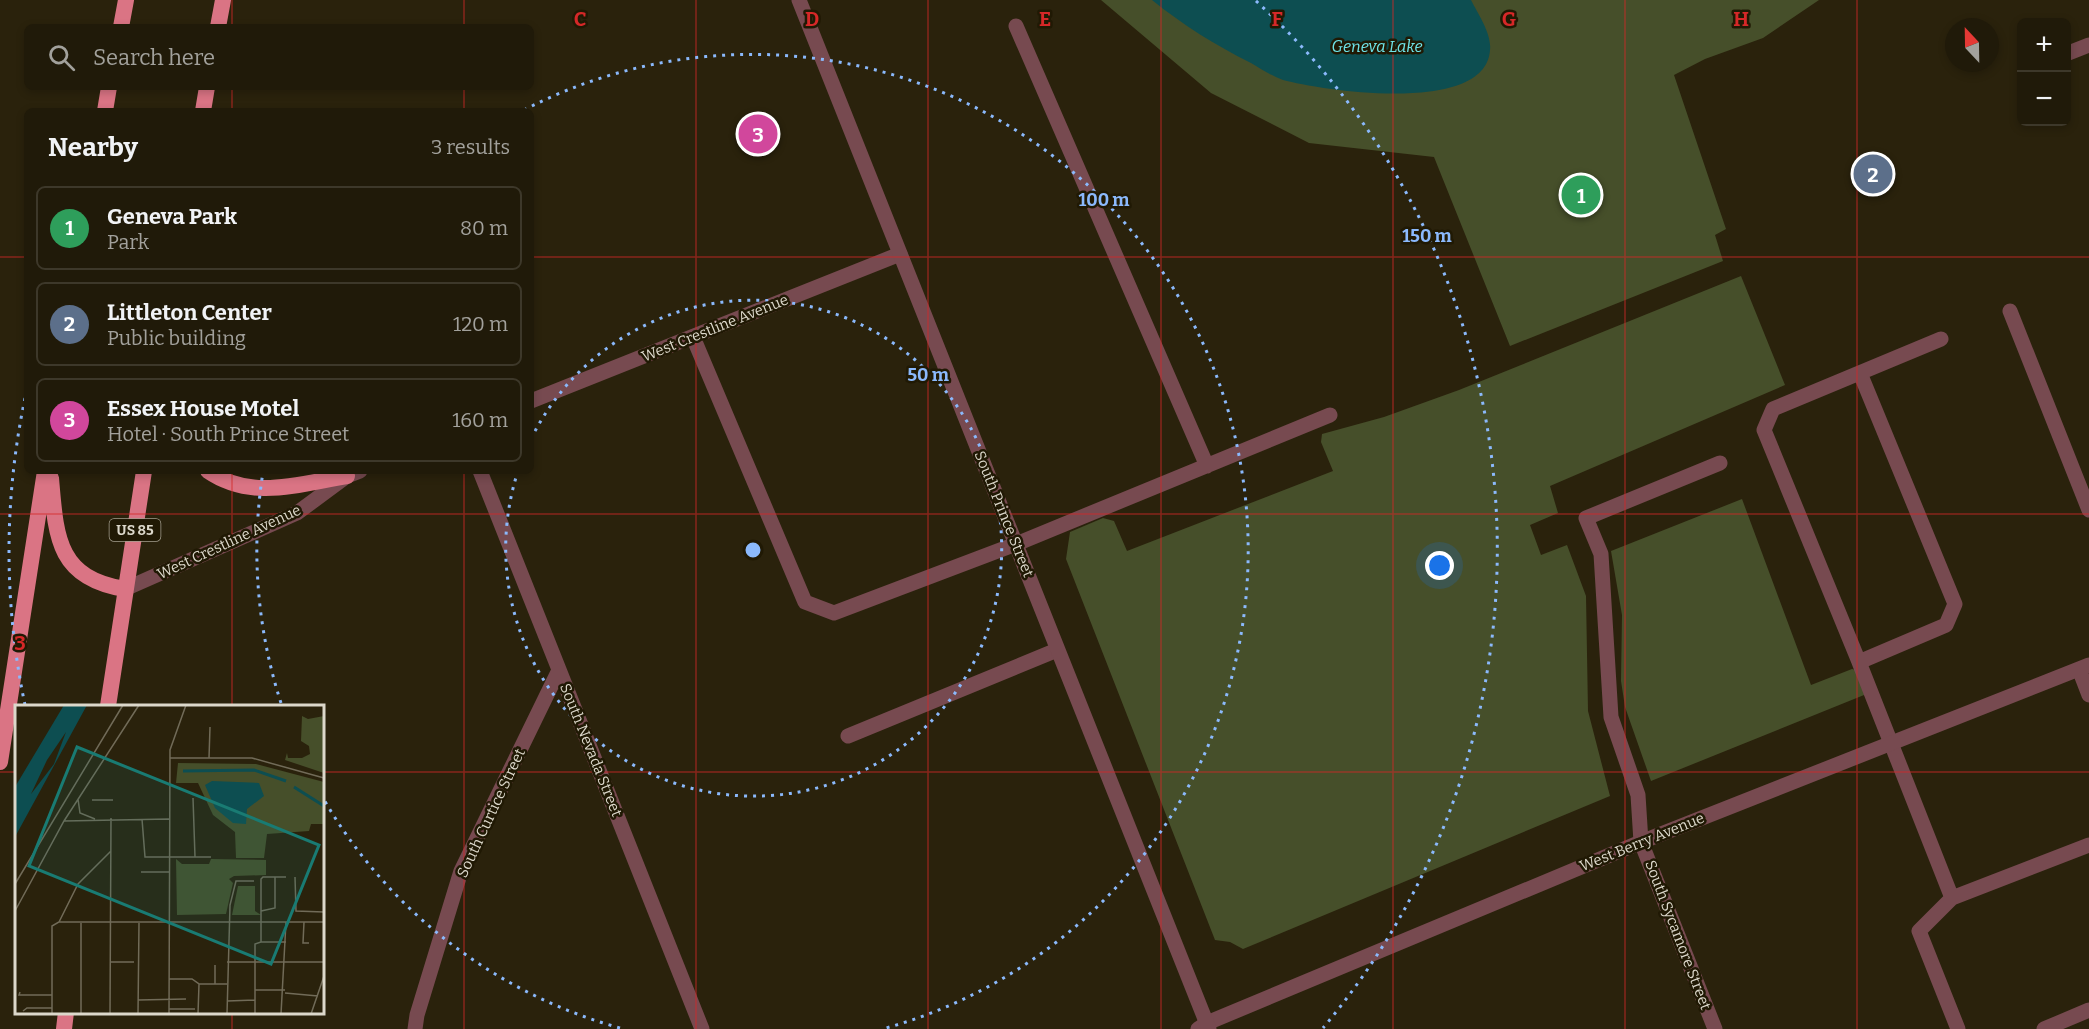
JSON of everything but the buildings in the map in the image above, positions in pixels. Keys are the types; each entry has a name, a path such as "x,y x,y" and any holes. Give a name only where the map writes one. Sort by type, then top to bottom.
{"highway":[{"path":"122,24 126,0"},
{"path":"219,24 223,0"},
{"path":"106,108 108,90"},
{"path":"204,108 206,90"},
{"path":"0,762 45,474"},
{"path":"50,474 58,531 70,562 78,572 92,581 125,589"},
{"name":"US 85","path":"108,705 144,474"},
{"path":"214,474 240,487 261,490 353,474"},
{"path":"64,1029 66,1014"}],"street":[{"name":"South Prince Street","path":"799,0 1058,650 1205,1027"},
{"path":"1016,26 1207,466"},
{"path":"2071,52 2089,45"},
{"name":"West Crestline Avenue","path":"534,400 900,254"},
{"path":"2010,311 2089,510"},
{"path":"693,337 805,602 834,613 1016,544 1330,416"},
{"path":"1941,339 1773,409 1764,430 1892,743 1952,898"},
{"path":"1859,662 1946,625 1955,604 1860,373"},
{"name":"South Sycamore Street","path":"1715,1029 1641,842 1638,795 1611,717 1601,554 1586,518 1720,463"},
{"name":"West Crestline Avenue","path":"125,589 297,513 353,474"},
{"name":"South Nevada Street","path":"481,474 702,1029"},
{"path":"848,736 1058,650"},
{"path":"2084,667 2089,695"},
{"name":"West Berry Avenue","path":"1205,1027 1641,842 2084,667"},
{"name":"South Curtice Street","path":"415,1029 417,1015 461,871 559,670"},
{"path":"1958,1029 1919,931 1952,898 2089,845"},
{"path":"2044,1029 2089,1010"}],"green space":[{"path":"1101,0 1819,0 1763,38 1705,59 1674,75 1726,229 1715,235 1723,261 1510,346 1434,157 1309,143 1211,93"},
{"path":"1741,276 1785,385 1550,486 1558,513 1530,525 1541,555 1567,545 1586,596 1588,711 1610,796 1243,949 1230,942 1215,940 1066,559 1070,532 1103,518 1114,521 1127,551 1333,471 1321,442 1322,434 1384,417 1459,390"},
{"path":"1742,499 1811,685 1852,669 1856,670 1869,693 1651,781 1625,707 1621,681 1622,615 1611,551"}],"water":[{"name":"Geneva Lake","path":"1152,0 1471,0 1487,31 1490,50 1482,70 1462,84 1434,91 1400,94 1304,85 1283,80 1225,49 1175,18"}],"place":[{"name":"Essex House Motel","path":"758,134"},
{"name":"Littleton Center","path":"1873,174"},
{"name":"Geneva Park","path":"1581,195"}]}
